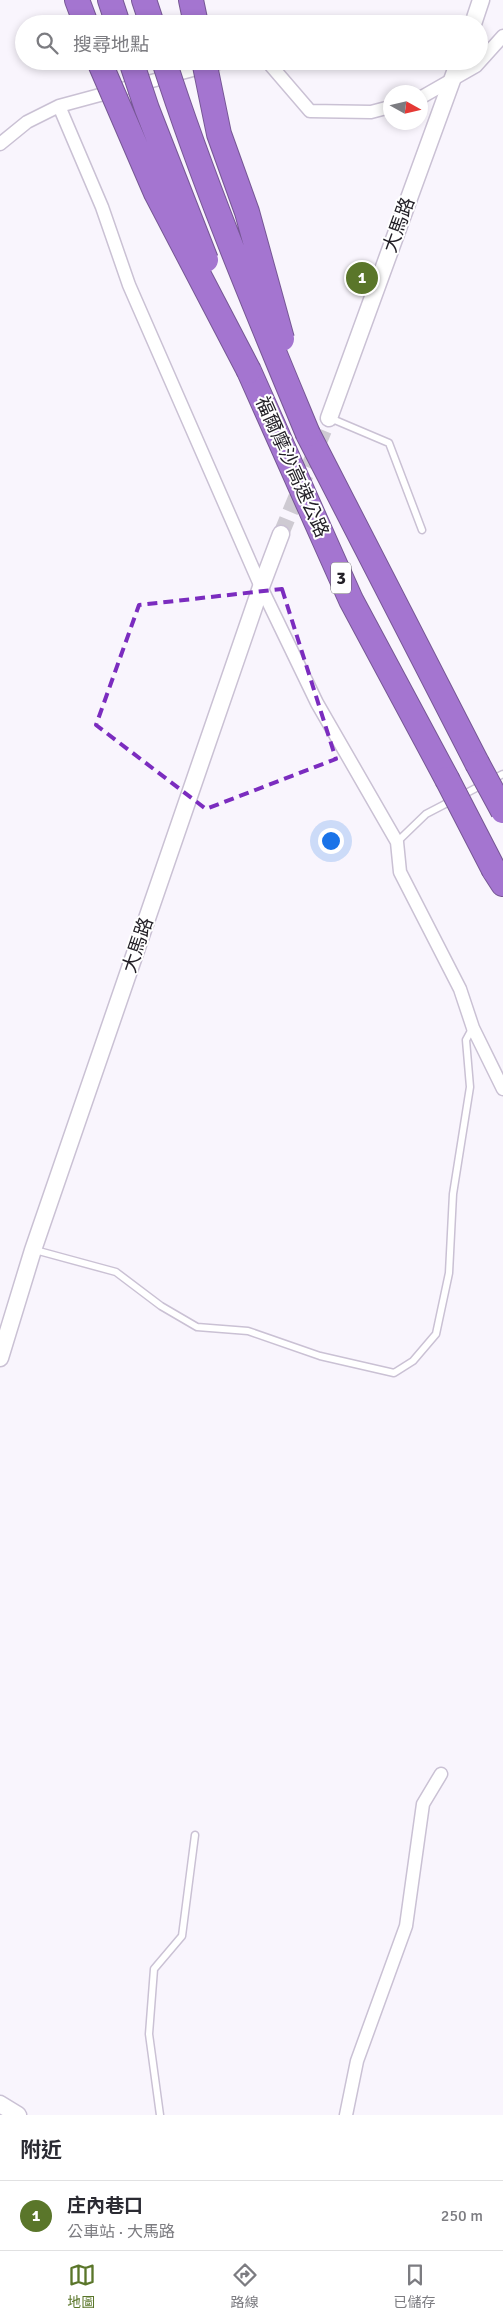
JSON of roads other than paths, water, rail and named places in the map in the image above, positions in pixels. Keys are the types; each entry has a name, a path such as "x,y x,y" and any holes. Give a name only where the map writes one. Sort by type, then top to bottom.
{"highway":[{"path":"77,0 83,15"},
{"path":"110,0 115,15"},
{"path":"144,0 149,15"},
{"path":"192,0 194,15"},
{"path":"103,70 156,193 249,371"},
{"name":"福爾摩沙高速公路","path":"134,70 147,109 249,371 351,600 498,877"},
{"name":"福爾摩沙高速公路","path":"167,70 182,118 224,232 308,434 503,811"},
{"path":"206,70 219,134 247,212 308,434"}],"street":[{"path":"476,15 481,0"},
{"path":"488,53 503,36"},
{"path":"0,144 27,122 59,106 193,70"},
{"path":"275,70 310,111 372,112 383,109"},
{"name":"大馬路","path":"329,418 456,70"},
{"path":"428,94 469,70"},
{"path":"59,106 102,207 129,285 261,587 317,702 397,842 400,872 460,990 473,1028 503,1089"},
{"name":"大馬路","path":"0,1358 33,1250 261,587 281,534"},
{"path":"346,2115 358,2061 406,1926 423,1804 441,1774"},
{"path":"0,2104 18,2115"}],"lane":[{"path":"329,418 389,442 422,530"},
{"path":"397,842 426,814 503,774"},
{"path":"33,1250 116,1272 161,1306 197,1327 248,1331 320,1356 394,1373 413,1361 436,1334 449,1273 453,1194 470,1087 466,1040 473,1028"},
{"path":"160,2115 149,2034 154,1969 182,1936 196,1835"}],"tunnel":[{"path":"281,534 329,418"}],"place":[{"name":"庄內巷口","path":"362,278"}]}
